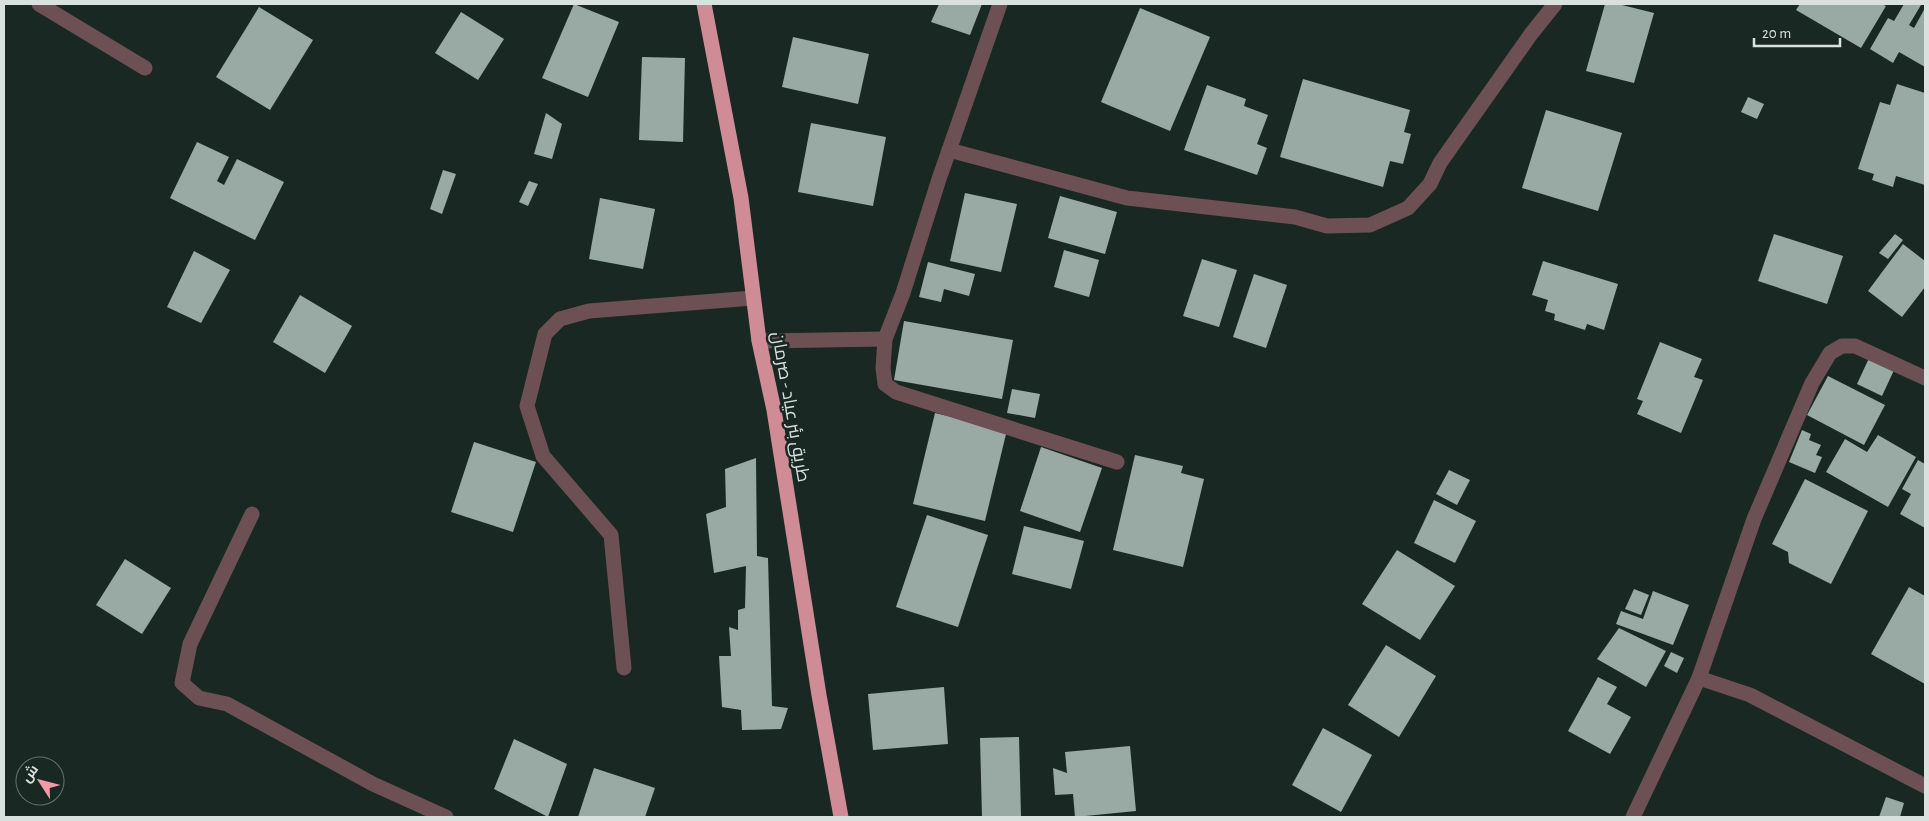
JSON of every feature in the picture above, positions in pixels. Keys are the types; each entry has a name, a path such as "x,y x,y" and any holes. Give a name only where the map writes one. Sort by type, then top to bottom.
{"highway":[{"name":"طريق بئر عياد - صرمان","path":"704,4 741,198 759,341 774,410 819,695 841,817"}],"street":[{"path":"39,4 145,68"},
{"path":"1000,4 949,150 903,293 885,339 883,368 885,384 896,392 1117,462"},
{"path":"949,150 1127,198 1295,217 1327,226 1370,224 1408,208 1430,184 1440,163 1531,34 1555,4"},
{"path":"624,668 611,536 543,456 527,406 545,334 560,319 589,311 753,298"},
{"path":"759,341 885,339"},
{"path":"1633,817 1700,678 1754,519 1812,383 1830,353 1842,346 1855,346 1925,378"},
{"path":"252,514 190,644 182,683 198,698 227,704 373,784 446,817"},
{"path":"1700,678 1750,696 1925,786"}],"building":[{"path":"574,4 619,22 588,97 542,78"},
{"path":"939,4 982,4 970,35 931,22"},
{"path":"1605,4 1618,4 1654,13 1634,83 1586,71"},
{"path":"1800,4 1881,4 1886,6 1861,48 1796,10"},
{"path":"1904,4 1921,5 1909,25 1914,28 1925,8 1925,67 1899,52 1893,63 1870,49 1888,18 1894,21"},
{"path":"259,7 313,40 270,110 216,77"},
{"path":"1140,8 1210,37 1170,131 1101,102"},
{"path":"461,12 504,39 478,80 435,53"},
{"path":"793,37 869,54 858,104 782,87"},
{"path":"642,57 685,58 683,142 639,140"},
{"path":"1303,79 1410,110 1404,132 1411,134 1403,164 1390,161 1383,187 1280,157"},
{"path":"1897,84 1925,93 1925,185 1896,176 1893,187 1872,180 1874,174 1858,169 1880,102 1890,105"},
{"path":"1207,85 1246,99 1244,106 1268,115 1257,144 1267,148 1257,175 1184,150"},
{"path":"1748,97 1764,104 1757,119 1741,112"},
{"path":"1546,110 1622,133 1598,211 1522,188"},
{"path":"546,113 562,124 552,159 534,154"},
{"path":"811,123 886,137 873,206 798,192"},
{"path":"197,142 229,157 217,181 224,185 237,159 284,182 255,240 170,198"},
{"path":"443,170 456,174 442,214 430,209"},
{"path":"529,181 538,184 528,206 519,202"},
{"path":"965,193 1017,204 1001,272 950,261"},
{"path":"1060,196 1117,212 1105,254 1048,238"},
{"path":"600,198 655,209 643,269 589,259"},
{"path":"1774,234 1843,256 1827,304 1758,281"},
{"path":"1895,234 1903,240 1888,259 1879,253"},
{"path":"1903,244 1925,261 1925,287 1902,317 1868,291"},
{"path":"1064,250 1099,260 1089,297 1054,287"},
{"path":"194,251 230,270 201,323 167,307"},
{"path":"1202,259 1237,270 1219,327 1183,316"},
{"path":"1543,261 1618,284 1604,330 1587,324 1585,330 1554,320 1555,314 1545,311 1548,300 1532,295"},
{"path":"928,262 975,274 969,296 944,289 941,302 919,297"},
{"path":"1254,274 1287,285 1266,348 1233,337"},
{"path":"300,295 352,326 325,373 273,342"},
{"path":"904,321 1013,340 1002,399 894,380"},
{"path":"1660,342 1702,359 1694,377 1703,380 1681,433 1637,414 1643,401 1637,399"},
{"path":"1870,356 1895,368 1882,396 1857,384"},
{"path":"1828,376 1885,405 1864,445 1807,415"},
{"path":"1012,389 1040,394 1035,418 1007,413"},
{"path":"935,413 1007,430 985,521 913,504"},
{"path":"1802,430 1811,434 1809,440 1821,445 1816,455 1822,457 1815,473 1789,462"},
{"path":"1878,435 1916,457 1888,507 1826,472 1845,439 1867,452"},
{"path":"474,442 536,462 513,532 451,512"},
{"path":"1041,447 1102,468 1080,532 1020,511"},
{"path":"1135,455 1183,466 1181,473 1204,479 1183,567 1113,550"},
{"path":"756,458 757,556 768,558 772,706 788,708 781,729 742,730 741,710 722,707 719,656 731,656 729,627 738,630 738,610 745,608 746,566 714,573 706,514 726,507 725,469"},
{"path":"1918,460 1925,464 1925,528 1900,514 1911,494 1902,489"},
{"path":"1449,470 1470,480 1457,505 1436,494"},
{"path":"1805,479 1868,511 1831,584 1789,563 1788,552 1772,544"},
{"path":"1434,500 1476,521 1455,563 1414,543"},
{"path":"927,515 988,535 958,627 896,607"},
{"path":"1024,526 1084,541 1071,589 1012,574"},
{"path":"1397,550 1455,586 1420,640 1362,604"},
{"path":"125,559 171,588 142,634 96,605"},
{"path":"1909,587 1925,596 1925,684 1871,654"},
{"path":"1634,589 1649,595 1641,615 1625,609"},
{"path":"1653,591 1689,605 1673,645 1616,624 1621,611 1643,619"},
{"path":"1619,628 1666,651 1646,687 1597,659"},
{"path":"1386,645 1436,676 1399,737 1348,705"},
{"path":"1671,652 1684,658 1677,673 1664,666"},
{"path":"1598,677 1617,687 1607,704 1631,717 1610,754 1568,731"},
{"path":"944,687 948,744 873,750 868,694"},
{"path":"1323,728 1372,755 1341,812 1292,785"},
{"path":"1019,737 1021,817 982,817 980,738"},
{"path":"514,739 567,764 548,817 494,789"},
{"path":"1130,746 1136,811 1075,817 1073,794 1055,795 1053,768 1067,773 1065,752"},
{"path":"594,768 655,788 645,817 578,817"},
{"path":"1886,797 1904,803 1900,817 1879,817"}]}
